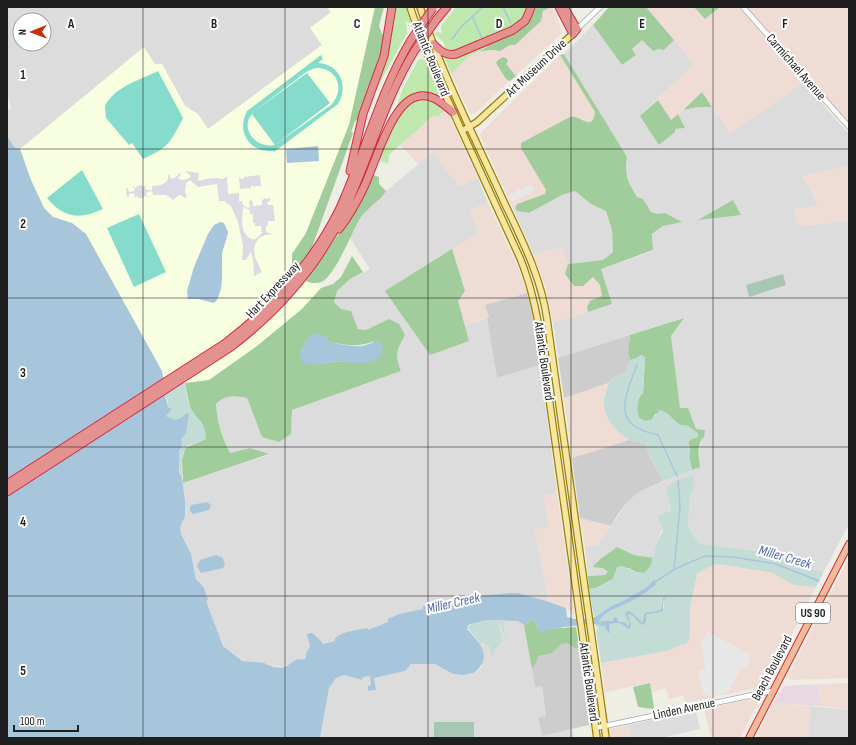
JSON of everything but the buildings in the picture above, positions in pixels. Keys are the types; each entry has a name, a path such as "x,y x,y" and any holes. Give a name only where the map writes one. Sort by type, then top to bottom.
{"highway":[{"path":"343,199 363,114 384,56 392,7"},
{"name":"Hart Expressway","path":"7,492 237,342 291,293 308,266 343,199 396,67 411,40 434,7"},
{"name":"Hart Expressway","path":"7,484 228,341 249,325 272,304 323,250 346,207 399,78 415,50 447,7"},
{"path":"433,44 447,55 456,54 513,30 525,21 531,7"},
{"path":"559,7 575,32"},
{"path":"564,7 575,32"},
{"path":"323,250 355,205 399,108 404,103 416,96 430,96 439,100 453,112"},
{"name":"Beach Boulevard","path":"749,738 849,544"}],"main road":[{"name":"Atlantic Boulevard","path":"410,7 424,47 520,258 530,285 541,341 597,738"},
{"name":"Atlantic Boulevard","path":"420,7 433,44 530,258 546,308 606,738"},
{"name":"Art Museum Drive","path":"462,131 477,122 575,32"}],"street":[{"name":"Art Museum Drive","path":"575,32 600,7"},
{"name":"Carmichael Avenue","path":"743,7 849,127"},
{"name":"Linden Avenue","path":"595,728 772,691"}],"shaded area":[{"path":"7,7 327,7 331,12 322,45 208,129 198,114 185,106 162,64 20,149 15,148 7,136 7,112 11,107 8,98"},
{"path":"327,7 375,7 349,125 306,233 292,254 292,266 299,275 306,281 318,283 321,288 302,309 257,346 209,380 175,384 171,380 163,377 72,223 53,217 44,208 31,181 20,149 144,47 155,64 162,64 185,106 198,114 208,129 322,45 310,28 331,12"},
{"path":"552,7 563,32 474,114 469,112 451,74 469,56 479,51 500,51 510,45 543,11"},
{"path":"646,7 849,7 849,124 809,79 730,133 702,92 671,120 658,100 695,64"},
{"path":"593,25 622,65 636,55 632,49 642,39 653,51 658,49 664,50 674,40 695,64 640,116 674,129 684,128 678,114 683,110 699,107 712,107 730,133 803,82 849,134 849,166 803,176 819,206 794,209 799,226 849,221 849,524 823,573 797,562 758,551 700,544 688,526 690,499 695,482 693,475 668,489 671,507 657,542 654,558 634,555 617,547 597,561 594,566 603,568 609,572 605,575 588,576 585,547 599,544 628,501 641,491 700,467 699,453 701,440 705,430 696,429 680,409 671,336 683,318 558,358 553,323 612,304 601,269 653,251 652,235 663,226 681,222 665,213 658,214 651,212 643,199 637,197 631,187 625,170 626,157 564,54"},
{"path":"321,55 323,59 318,63 326,64 332,67 337,72 342,83 343,90 338,104 274,152 258,149 247,140 243,126 247,111","holes":["315,68 329,71 334,75 338,86 336,99 331,105 275,145 330,103 307,73 252,113 306,72","252,114 275,145 262,144 252,137 248,126"]},
{"path":"560,55 595,112 594,120 588,123 582,119 522,148 546,190 546,194 517,204 513,209 480,135 482,131"},
{"path":"158,71 183,118 168,143 158,151 143,159 132,143 129,145 106,118 105,106 109,99 121,89"},
{"path":"446,109 478,178 458,187 456,182 433,152 418,164 400,145 431,117 439,116"},
{"path":"433,152 456,182 458,187 478,178 488,203 470,210 479,233 386,291 469,341 464,326 487,318 497,378 540,365 557,492 544,496 549,527 535,530 549,602 518,593 467,597 436,606 426,608 423,607 424,609 388,620 388,622 368,630 368,628 344,633 335,638 335,641 322,644 321,641 308,634 310,646 306,654 306,658 284,667 242,661 223,646 199,583 196,579 191,554 181,534 180,528 185,517 183,483 269,455 250,448 230,453 224,441 217,415 216,404 222,398 236,395 247,398 262,437 291,434 292,410 401,371 397,362 396,352 405,335 389,319 366,330 358,329 351,311 341,309 334,302 337,291 350,279 370,269 350,238 360,219 366,210 386,191"},
{"path":"849,166 849,221 799,226 794,209 819,206 803,176"},
{"path":"82,170 103,209 95,213 79,216 59,210 47,198"},
{"path":"185,171 199,173 198,181 204,179 224,179 227,177 228,194 239,193 239,201 242,201 243,205 248,208 250,207 249,201 252,200 253,206 262,205 262,200 264,197 265,199 270,198 270,201 267,202 268,205 273,205 275,221 268,221 266,232 274,234 260,237 255,244 254,249 255,257 262,272 254,276 253,258 251,253 246,260 242,260 243,246 238,222 231,206 224,201 219,201 217,184 198,187 190,180 186,183 186,198 179,195 173,200 166,195 153,195 152,191 147,192 146,195 149,197 144,196 143,198 138,198 137,196 133,198 135,195 134,193 129,194 129,197 127,197 126,189 128,188 129,192 134,191 135,189 132,186 136,188 137,186 142,185 143,187 147,185 145,188 147,190 152,190 152,186 161,185 166,182 168,175 170,175 170,178 172,179 180,173 181,174 178,179 184,180 191,176","holes":["243,207 250,210 250,214 253,214 253,223 255,223 255,226 261,226 262,233 254,240 248,237 244,232 242,224"]},
{"path":"260,175 261,187 255,186 254,188 254,186 251,186 251,188 240,189 239,177 244,179 244,177"},
{"path":"531,184 535,190 512,202 509,195"},
{"path":"575,191 591,204 606,211 612,230 613,252 603,260 568,264 562,247 534,255 513,209 515,208 517,211 529,213 562,195"},
{"path":"488,203 517,265 527,293 485,305 489,317 464,326 458,301 465,291 452,249 479,233 470,210"},
{"path":"139,214 166,272 134,287 107,228"},
{"path":"562,247 568,264 565,274 574,286 583,286 593,277 600,285 602,296 587,307 588,312 553,323 545,285 534,255"},
{"path":"783,274 786,285 749,297 746,285"},
{"path":"527,293 531,307 540,365 497,378 487,318 489,317 485,305"},
{"path":"630,335 628,353 630,360 626,371 608,383 564,398 558,358"},
{"path":"641,355 645,357 643,393 639,397 637,411 639,418 645,421 651,420 660,410 667,413 680,425 688,426 698,433 698,437 690,440 688,443 690,447 689,458 692,470 663,481 649,455 646,445 644,443 629,440 618,432 608,419 604,407 604,399 609,381 626,371 630,360"},
{"path":"185,383 190,405 205,430 206,439 187,446 185,449 182,461 182,478 178,464 178,456 183,417 175,420 166,416 168,403 165,395 172,390 175,384"},
{"path":"608,383 604,399 618,432 629,440 572,458 564,398"},
{"path":"629,440 644,443 646,445 649,455 663,481 641,491 628,501 611,526 580,518 572,458"},
{"path":"693,475 695,482 690,499 688,526 700,544 758,551 797,562 823,573 816,587 794,585 773,573 718,564 711,566 697,574 690,608 690,638 686,644 667,651 601,663 596,630 598,629 595,624 606,625 609,630 609,624 620,623 627,628 631,624 628,614 641,624 646,622 646,615 648,613 644,614 642,622 631,612 625,614 629,623 628,626 619,621 607,623 599,622 608,612 630,602 652,588 654,581 623,601 613,605 594,617 589,589 596,588 613,579 617,567 623,566 636,572 644,573 650,567 657,542 663,531 658,516 670,511 671,507 666,487 676,481","holes":["665,597 663,601 664,608 655,613 648,613 661,609 662,600"]},
{"path":"557,492 575,615 566,608 549,602 535,529 549,527 544,496"},
{"path":"580,518 611,526 599,544 585,547"},
{"path":"849,558 849,678 790,680 788,676"},
{"path":"718,564 773,573 794,584 816,587 766,686 685,703 683,696 669,699 666,688 652,692 650,683 605,692 601,663 667,651 686,644 690,638 690,608 697,574 711,566"},
{"path":"486,620 503,621 506,637 505,638 500,622 502,641 501,644 495,649 493,656 491,655 489,646 478,641 467,627"},
{"path":"503,621 518,621 524,625 535,686 542,685 546,716 542,735 572,729 574,738 474,738 474,722 434,722 434,738 320,738 329,688 336,678 344,675 362,680 363,677 370,676 371,686 368,691 376,690 374,678 405,671 411,664 435,664 453,674 463,675 475,673 482,666 482,650 478,642 480,641 489,646 491,655 502,641 500,622 505,638 506,637"},
{"path":"524,625 538,630 576,627 589,725 542,736 538,718 546,716 542,686 535,687"},
{"path":"707,631 751,655 749,658 751,660 746,667 740,670 728,693 724,692 723,694 708,697 707,694 704,695 698,671 706,669 701,644"},
{"path":"849,683 849,710 820,706 819,684"},
{"path":"819,684 820,706 773,703 784,686"},
{"path":"761,697 740,738 711,738 704,709"},
{"path":"773,703 810,706 808,738 759,738 758,734"},
{"path":"810,706 849,710 849,738 808,738"},
{"path":"696,710 700,729 661,738 632,738 629,725"},
{"path":"434,722 474,722 474,738 434,738"},
{"path":"629,725 632,738 611,738 609,729"}],"green space":[{"path":"375,7 384,7 379,26 383,36 381,55 358,120 355,121 351,132 353,133 311,250 302,264 292,266 292,254 306,233 349,125"},
{"path":"394,7 406,7 411,24 406,21 407,33 376,90 374,89"},
{"path":"456,7 529,7 520,23 451,53 445,49 444,43 435,34 437,32 442,33 441,26"},
{"path":"533,7 551,7 543,11 541,21 515,45 510,45 500,51 479,51 486,48 490,42 510,33"},
{"path":"609,7 646,7 674,40 664,50 658,49 653,51 642,40 632,49 636,55 622,65 593,25"},
{"path":"694,7 720,7 705,19"},
{"path":"490,42 486,48 469,56 451,74 444,56"},
{"path":"564,54 627,157 626,174 637,197 643,199 651,212 658,214 665,213 682,222 663,226 652,234 653,250 601,269 612,304 588,312 587,307 590,301 602,296 600,285 593,277 583,286 574,286 565,274 568,264 603,260 613,252 612,230 606,211 591,204 575,191 562,195 529,213 517,211 515,208 517,204 545,194 546,190 521,148 521,143 570,117 579,118 586,122 592,121 594,118 595,112 560,55"},
{"path":"503,57 506,58 508,61 506,64 516,76 510,81 506,79 496,63"},
{"path":"425,59 442,98 440,99 429,94 395,111 403,88 418,60"},
{"path":"702,92 712,107 699,107 683,110"},
{"path":"430,98 446,109 439,116 431,117 391,153 389,155 388,164 381,161 380,155 400,111 412,100"},
{"path":"658,100 671,120 678,114 685,128 675,129 675,132 659,145 640,116"},
{"path":"373,175 379,177 379,184 386,191 381,198 361,217 332,272 321,282 311,283 306,281 367,190"},
{"path":"733,200 741,215 698,220"},
{"path":"452,249 465,291 458,301 469,341 430,355 385,291"},
{"path":"352,256 363,272 350,279 337,291 334,302 341,309 351,311 358,329 366,330 389,319 399,324 405,335 397,352 401,371 292,410 291,434 279,442 262,437 247,398 238,396 226,397 216,404 220,429 230,453 250,448 269,454 183,483 182,460 185,448 206,439 202,423 190,408 185,383 209,380 257,346 302,309 321,288 333,284 341,277","holes":["325,336 329,342 346,345 363,345 374,341 353,363 339,361 321,364 300,353 306,341"]},
{"path":"684,318 671,336 680,408 688,408 696,429 705,430 704,437 701,440 699,447 700,467 692,470 689,458 690,447 688,443 690,440 688,426 680,425 675,421 655,414 652,420 645,421 639,418 637,404 643,393 645,358 641,355 630,360 628,353 630,335"},
{"path":"617,547 634,555 654,558 650,567 645,573 636,572 629,568 617,568 613,579 596,588 589,589 588,576 605,575 608,572 603,568 593,567 595,564"},
{"path":"532,619 537,625 538,630 576,627 579,648 575,648 567,643 561,644 552,653 538,656 537,661 532,668 524,625"},
{"path":"650,683 654,707 653,709 638,707 633,687"}],"water":[{"path":"7,136 15,148 20,149 31,180 44,208 53,217 72,223 86,234 162,371 163,377 171,380 175,384 172,390 165,395 168,407 172,409 166,416 175,420 183,417 186,413 189,414 186,433 181,439 181,448 179,450 179,472 182,478 185,500 185,517 180,528 181,534 191,554 196,579 204,588 208,600 206,601 223,646 242,661 265,663 267,665 283,668 293,661 306,658 306,654 310,646 307,634 312,633 323,644 335,641 335,638 346,632 368,628 368,630 388,622 388,619 399,614 423,609 423,606 426,606 426,608 436,606 467,597 518,593 566,608 567,617 585,619 595,617 613,605 623,601 648,586 654,580 656,584 651,589 630,602 608,612 599,622 601,623 601,621 604,621 604,623 605,621 613,621 613,618 616,617 618,621 626,623 628,626 629,623 625,614 628,611 642,622 644,614 661,609 663,598 667,597 663,601 663,611 646,615 646,622 643,625 628,614 631,624 630,629 620,623 609,624 610,633 605,628 606,625 603,626 595,624 564,627 540,632 532,619 524,625 518,621 486,620 468,625 467,629 481,646 484,657 483,662 473,674 453,674 435,664 411,664 405,671 374,678 376,690 368,691 368,686 371,685 370,676 363,677 362,680 344,675 336,678 329,688 320,738 7,738"},
{"path":"318,146 319,161 287,163 286,149"},
{"path":"220,222 224,223 228,232 222,254 222,282 217,299 214,303 198,299 188,299 187,291 194,267 208,234 214,225"},
{"path":"319,334 325,336 329,342 350,346 362,346 381,341 382,353 375,360 365,363 338,361 320,364 303,363 300,353 306,341 310,335"},
{"path":"207,502 211,505 209,510 193,514 190,511 191,505"},
{"path":"216,555 223,558 225,565 223,568 201,573 197,566 200,560"}],"waterway":[{"path":"452,39 461,27 483,7"},
{"path":"503,7 511,23"},
{"path":"472,16 482,38"},
{"path":"637,365 626,396 625,412 627,418 638,428 658,435 677,476"},
{"path":"674,569 680,508 678,480"},
{"name":"Miller Creek","path":"655,582 675,569 705,556 733,557 776,564 819,581"}]}
